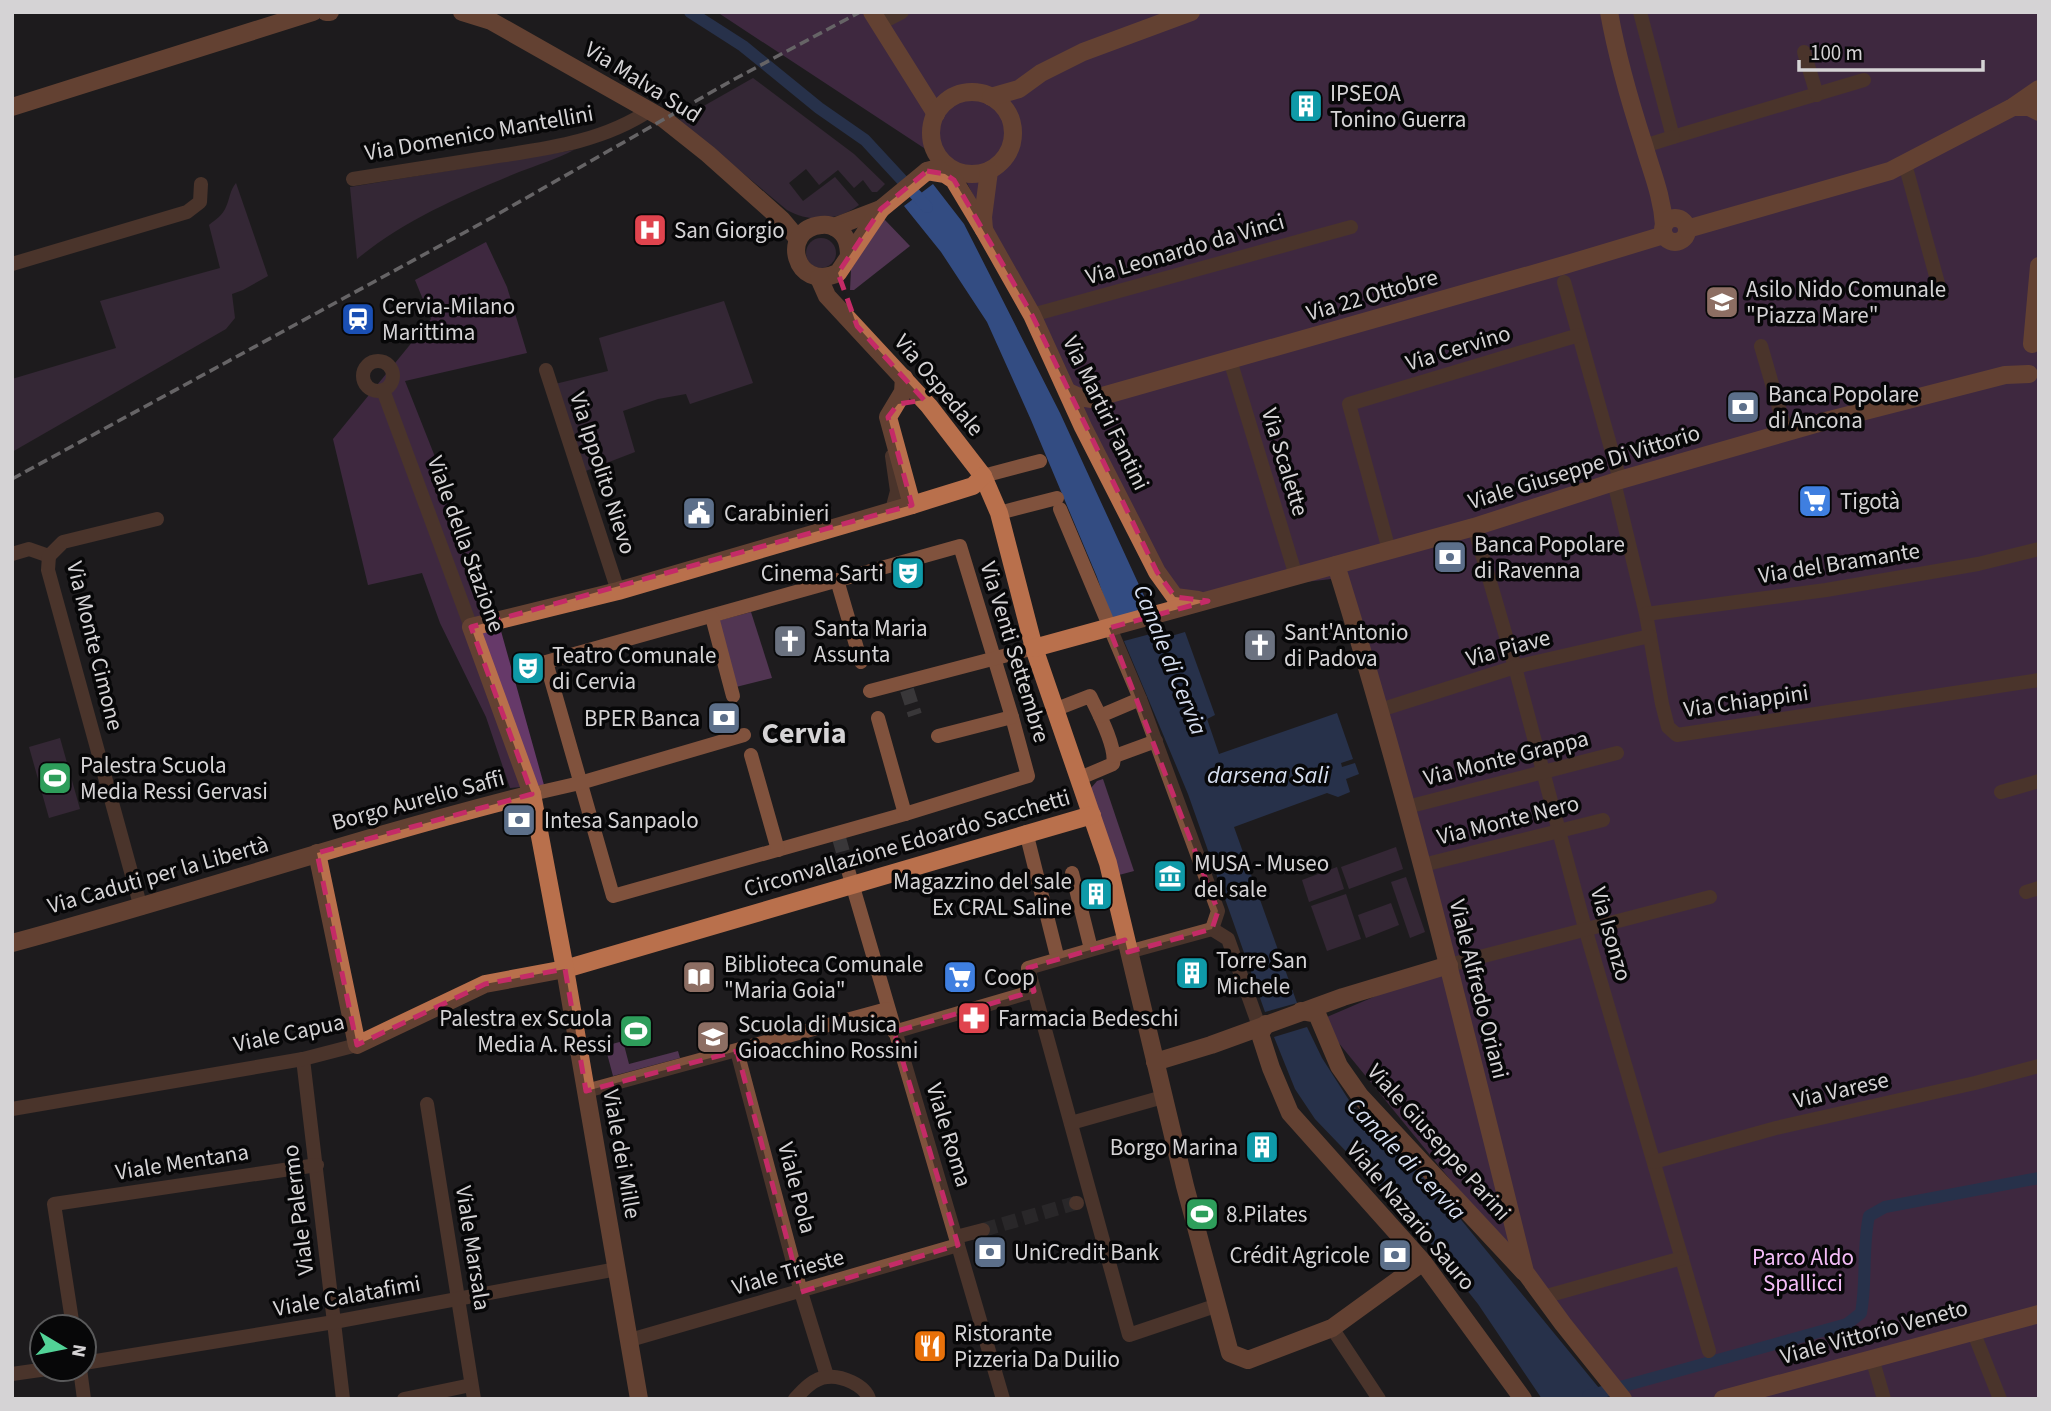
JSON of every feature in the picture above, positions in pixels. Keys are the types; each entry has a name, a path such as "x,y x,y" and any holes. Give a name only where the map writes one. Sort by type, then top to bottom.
{"street":[{"path":"12,107 313,12"},
{"name":"Via Malva Sud","path":"462,12 491,21 650,110 708,154 782,220 798,239"},
{"path":"902,12 878,18 896,53 915,78 936,114"},
{"path":"991,97 1019,89 1041,73 1083,52 1191,12"},
{"path":"1609,12 1615,45 1644,146 1673,227"},
{"path":"1640,12 1641,24 1673,136"},
{"path":"1804,52 1817,94"},
{"path":"915,78 952,97"},
{"path":"1644,146 1864,80"},
{"path":"1010,117 1019,89"},
{"name":"Via 22 Ottobre","path":"1092,399 1673,227 1876,175 1905,164 2012,107 2039,89"},
{"path":"927,171 954,169 976,174 999,164 1012,142 1013,129 1010,117 1002,106 991,97 965,93 952,97 936,114 932,126 931,139 935,151 954,169 971,182 984,224"},
{"path":"2012,107 2029,107 2039,112"},
{"name":"Via Domenico Mantellini","path":"353,179 567,145 607,133 634,121 650,110"},
{"path":"813,225 798,239 795,253 805,272 819,278 829,277 845,266 881,209 927,171 935,151"},
{"path":"1905,164 1941,294"},
{"path":"984,224 989,170"},
{"path":"927,171 945,174 954,180 984,224"},
{"path":"12,264 187,212 200,202 201,184"},
{"path":"834,226 881,209"},
{"path":"782,220 834,226 846,237 849,257"},
{"name":"Via Martiri Fantini","path":"984,224 1032,315 1083,427 1157,572 1175,597 1208,601"},
{"name":"Via Leonardo da Vinci","path":"1032,315 1351,227"},
{"path":"838,273 842,295 857,326"},
{"path":"2034,378 2025,362 2028,349 2035,342 2038,274"},
{"path":"819,278 827,296 857,326"},
{"name":"Via Chiappini","path":"1564,282 1617,481 1646,614 1662,704 1668,727 1677,735 2039,680"},
{"name":"Via Ospedale","path":"857,326 929,406 983,476"},
{"name":"Via Cervino","path":"1389,550 1349,404 1579,335"},
{"path":"1761,346 1786,432"},
{"name":"Via Scalette","path":"1230,360 1296,576"},
{"name":"Via Ippolito Nievo","path":"546,370 618,590"},
{"name":"Viale Giuseppe Di Vittorio","path":"1034,648 1474,527 1617,481 1786,432 2005,375 2034,378"},
{"path":"904,379 898,404 888,417 912,505"},
{"name":"Viale della Stazione","path":"383,390 532,794"},
{"path":"1068,392 1092,399 1085,411 1083,427"},
{"path":"898,404 913,401 929,406"},
{"path":"892,437 897,491 892,510"},
{"path":"471,627 618,590 912,505 973,485 983,476 1040,461"},
{"name":"Circonvallazione Edoardo Sacchetti","path":"565,969 1092,815 1034,648 999,513 983,476"},
{"path":"999,513 1058,503 1140,699 1218,911 1212,929"},
{"path":"12,554 29,549 49,556 62,542 157,519"},
{"name":"Via Isonzo","path":"1474,527 1516,667 1585,928 1709,1351"},
{"name":"Via Venti Settembre","path":"960,546 1028,776 838,835 613,896 546,662 712,617 960,546"},
{"name":"Via del Bramante","path":"1646,614 1826,590 1978,564 2039,549"},
{"name":"Via Monte Cimone","path":"49,556 48,570 141,908"},
{"name":"Viale Alfredo Oriani","path":"1336,565 1380,709 1423,865 1525,1272 1623,1399"},
{"path":"837,580 861,662"},
{"path":"712,617 733,696"},
{"name":"Via Piave","path":"1380,709 1516,667 1650,636"},
{"path":"870,691 906,686 1034,648"},
{"path":"1054,710 1090,696 1100,716 1115,756 1113,764 1080,778"},
{"path":"1100,716 1140,699"},
{"path":"938,736 1012,717"},
{"path":"878,718 905,814"},
{"path":"532,794 580,783 744,735"},
{"path":"1115,756 1156,741"},
{"name":"Via Monte Grappa","path":"1407,807 1617,753"},
{"path":"751,755 778,850"},
{"path":"2001,792 2039,781"},
{"name":"Borgo Aurelio Saffi","path":"317,853 532,794"},
{"name":"Viale dei Mille","path":"532,794 639,1399"},
{"path":"1092,815 1108,863 1163,1097 1230,1353 1248,1360 1332,1328 1423,1262"},
{"name":"Via Monte Nero","path":"1423,865 1603,820"},
{"path":"1027,832 1056,952"},
{"path":"317,853 357,1045"},
{"name":"Via Caduti per la Libertà","path":"12,943 141,908 317,853"},
{"name":"Viale Roma","path":"846,863 1003,1399"},
{"path":"1072,873 1091,949"},
{"path":"1155,1062 1211,1045 1301,1011 1449,965 1710,897"},
{"path":"1218,1306 1129,1335 1028,968 1091,949 1127,946 1212,929 1228,939 1263,1025"},
{"name":"Viale Capua","path":"12,1109 303,1059 357,1045 485,984 565,969"},
{"path":"894,1032 1034,991"},
{"path":"1301,1011 1313,1012 1320,1020 1329,1002"},
{"path":"586,1091 887,1009"},
{"name":"Viale Giuseppe Parini","path":"1320,1020 1339,1066 1360,1096 1525,1272"},
{"name":"Viale Nazario Sauro","path":"1263,1025 1260,1034 1270,1068 1290,1113 1423,1262 1523,1399"},
{"name":"Viale Pola","path":"737,1051 801,1292 827,1376"},
{"name":"Viale Palermo","path":"303,1059 343,1399"},
{"name":"Via Varese","path":"1654,1163 1776,1128 2039,1066"},
{"path":"1071,1123 1163,1097"},
{"name":"Viale Marsala","path":"427,1104 472,1392"},
{"name":"Viale Mentana","path":"71,1313 54,1204 317,1165"},
{"name":"Viale Trieste","path":"630,1340 801,1292 983,1230"},
{"path":"1543,1297 1682,1258"},
{"name":"Viale Calatafimi","path":"98,1361 334,1322 617,1269"},
{"name":"Viale Vittorio Veneto","path":"1723,1399 2039,1314"},
{"path":"1332,1328 1378,1399"},
{"path":"1973,1331 2000,1399"},
{"path":"1871,1358 1884,1399"},
{"path":"795,1399 805,1387 827,1376 850,1381 867,1392 869,1399"},
{"path":"404,1399 472,1392"}],"highlighted area":[{"path":"927,171 945,174 954,180 1032,315 1157,572 1175,597 1208,601 1109,628 1218,911 1212,929 1128,952 1125,940 1028,968 1034,991 894,1032 958,1245 801,1292 737,1051 586,1091 565,969 485,984 357,1045 317,853 532,794 471,627 912,505 888,417 898,404 924,400 857,326 838,273 881,209"}],"shaded area":[{"path":"753,78 854,154 885,184 877,192 872,192 863,180 854,188 838,170 819,185 806,169 789,183 803,201 835,177 859,205 833,217 805,217 787,210 679,120"},
{"path":"574,150 497,181 414,220 357,259 350,187"},
{"path":"236,183 268,276 232,294 235,318 226,329 12,452 12,379 116,348 100,301 220,268 209,225 225,210"},
{"path":"884,219 910,246 854,290 850,290 851,269"},
{"path":"821,238 832,242 836,253 832,264 821,268 810,264 806,253 810,242"},
{"path":"724,301 753,383 690,404 686,394 658,399 623,411 635,452 583,472 555,384 608,371 599,338"},
{"path":"751,612 772,678 736,687 717,621"},
{"name":"Palestra Scuola Media Ressi Gervasi","path":"60,738 80,809 49,818 29,747"},
{"path":"1103,779 1134,871 1119,875 1091,788"},
{"path":"1396,847 1403,869 1349,889 1341,867"},
{"path":"1337,867 1344,889 1309,902 1302,880"},
{"path":"1406,877 1425,932 1410,938 1391,882"},
{"path":"1346,894 1361,939 1327,951 1311,906"},
{"path":"1391,903 1399,925 1366,938 1358,915"},
{"path":"623,1041 629,1064 678,1051 680,1058 613,1076 605,1046"}],"green space":[{"name":"Parco Aldo Spallicci","path":"717,12 2039,12 2039,1399 1629,1399 1320,1020 1448,965 1340,578 1175,597 962,173"},
{"path":"486,242 507,287 527,353 405,381 494,606 544,785 510,788 486,717 440,623 422,573 368,585 333,439 431,319 415,280"}],"water":[{"path":"933,184 964,224 1060,413 1151,611 1112,621 1097,577 987,322 941,252 904,206"},
{"name":"darsena Sali","path":"1158,632 1161,639 1185,632 1215,715 1207,719 1219,754 1337,713 1353,759 1341,763 1342,767 1355,763 1359,774 1346,779 1350,792 1338,797 1327,793 1234,827 1297,1003 1265,1012 1188,794 1124,641"},
{"path":"1307,1027 1322,1058 1352,1105 1426,1177 1608,1399 1542,1399 1478,1304 1408,1216 1315,1119 1295,1089 1274,1037"}],"waterway":[{"name":"Canale di Cervia","path":"690,12 743,46 819,108 865,140 927,207"},
{"path":"1588,1396 1847,1324 1861,1313 1869,1216 1885,1207 2039,1178"}],"tunnel":[{"path":"907,690 915,715"},
{"path":"839,838 846,863"},
{"path":"983,1230 1076,1203"}],"railway":[{"path":"12,479 491,218 731,81 860,12"}],"place":[{"name":"IPSEOA Tonino Guerra","path":"1306,106"},
{"name":"San Giorgio","path":"650,230"},
{"name":"Asilo Nido Comunale \"Piazza Mare\"","path":"1722,302"},
{"name":"Cervia-Milano Marittima","path":"358,319"},
{"name":"Banca Popolare di Ancona","path":"1743,407"},
{"name":"Tigotà","path":"1815,501"},
{"name":"Carabinieri","path":"699,513"},
{"name":"Banca Popolare di Ravenna","path":"1450,557"},
{"name":"Cinema Sarti","path":"908,573"},
{"name":"Santa Maria Assunta","path":"790,641"},
{"name":"Sant'Antonio di Padova","path":"1260,645"},
{"name":"Teatro Comunale di Cervia","path":"528,668"},
{"name":"BPER Banca","path":"724,718"},
{"name":"Palestra Scuola Media Ressi Gervasi","path":"55,778"},
{"name":"Intesa Sanpaolo","path":"519,820"},
{"name":"MUSA - Museo del sale","path":"1170,876"},
{"name":"Magazzino del sale Ex CRAL Saline","path":"1096,894"},
{"name":"Torre San Michele","path":"1192,973"},
{"name":"Biblioteca Comunale \"Maria Goia\"","path":"699,977"},
{"name":"Coop","path":"960,977"},
{"name":"Farmacia Bedeschi","path":"974,1018"},
{"name":"Palestra ex Scuola Media A. Ressi","path":"636,1031"},
{"name":"Scuola di Musica Gioacchino Rossini","path":"713,1037"},
{"name":"Borgo Marina","path":"1262,1147"},
{"name":"8.Pilates","path":"1202,1214"},
{"name":"UniCredit Bank","path":"990,1252"},
{"name":"Crédit Agricole","path":"1395,1255"},
{"name":"Ristorante Pizzeria Da Duilio","path":"930,1346"}],"district":[{"name":"Cervia","path":"804,733"}]}
